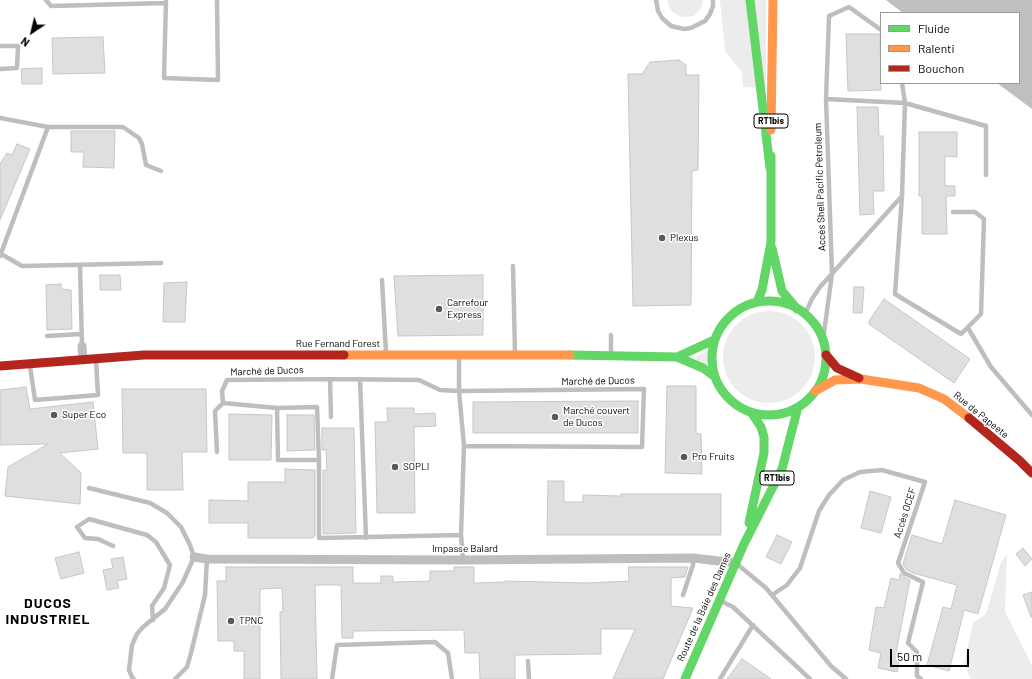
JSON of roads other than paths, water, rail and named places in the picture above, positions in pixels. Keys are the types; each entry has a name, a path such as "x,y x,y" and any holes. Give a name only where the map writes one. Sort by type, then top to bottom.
{"main road":[{"path":"750,0 770,168"},
{"name":"RT1bis","path":"757,302 762,290 771,242 770,168 773,0"},
{"name":"RT1bis","path":"771,242 782,291 801,312"},
{"path":"771,301 784,303 801,312 818,331 823,340 826,355 823,374 815,391 798,407 783,413 767,415 751,412 736,404 723,392 715,377 711,358 714,340 720,327 730,316 743,307 757,302 771,301"},
{"name":"Rue Fernand Forest","path":"677,357 714,340"},
{"name":"Rue Fernand Forest","path":"0,366 144,355 611,354 677,357 703,368 715,377"},
{"name":"Rue de Papeete","path":"826,355 837,368 861,378 918,388 944,399 988,434 1032,473"},
{"name":"Rue de Papeete","path":"815,391 835,380 861,378"},
{"name":"Route de la Baie des Dames","path":"685,679 744,544 782,469 798,407"},
{"name":"Route de la Baie des Dames","path":"744,544 764,453 764,437 761,427 751,412"}],"street":[{"path":"82,346 83,360"},
{"name":"Impasse Balard","path":"194,558 463,560 693,558 736,563"}],"lane":[{"path":"46,0 50,6 166,1 164,78 218,80 217,0"},
{"path":"656,0 658,11 662,18 671,26 684,29 691,28 705,21 710,14 714,0"},
{"name":"Accès Shell Pacific Petroleum","path":"823,340 832,274 826,99 829,16 849,7 880,29"},
{"path":"0,46 18,46 17,68 0,69"},
{"path":"902,84 905,103 902,196 895,294 961,334 981,314 984,219 975,212 953,212"},
{"path":"826,99 905,103 986,126 986,175"},
{"path":"0,118 48,127 83,126 123,128 139,138 142,144 146,165 161,171"},
{"path":"48,127 0,255 22,266 161,263"},
{"path":"801,312 832,274 902,196"},
{"path":"80,265 82,346"},
{"path":"513,266 515,355"},
{"path":"382,280 386,355"},
{"path":"968,328 991,367 1032,415"},
{"path":"46,336 81,334"},
{"path":"611,335 611,354"},
{"path":"459,355 459,391 464,446 461,535 463,560"},
{"path":"29,364 35,400 98,395 96,358"},
{"path":"330,379 331,417"},
{"path":"360,379 366,538"},
{"name":"Marché de Ducos","path":"217,452 215,411 223,403 222,391 227,380 419,380 440,390 459,391 644,389 642,447 464,446"},
{"path":"223,403 277,408 317,407 319,538 461,535"},
{"path":"277,408 278,460 319,460"},
{"name":"Accès OCEF","path":"772,595 787,585 800,568 819,511 829,495 844,480 860,472 882,470 925,482 898,563 904,573 923,582 908,643 917,652 918,676 921,679"},
{"path":"89,488 150,503 167,513 181,527 190,545 194,558 183,582 165,609 143,627 137,634 132,645 129,670 132,678 134,679"},
{"path":"113,546 98,539 85,538 77,527 89,519 147,535 156,542 170,565 164,588 152,606 153,620"},
{"path":"683,595 693,565 693,558"},
{"path":"175,679 186,667 191,653 205,595 208,559"},
{"path":"736,563 766,588 831,666 846,679"},
{"path":"720,600 733,607 810,679"},
{"path":"720,679 753,625"},
{"path":"332,679 337,645 435,642 448,653 452,679"},
{"path":"528,661 528,679"}],"place":[{"name":"Plexus","path":"662,238"},
{"name":"Carrefour Express","path":"439,309"},
{"name":"Super Eco","path":"54,415"},
{"name":"Marché couvert de Ducos","path":"555,417"},
{"name":"Pro Fruits","path":"684,457"},
{"name":"SOPLI","path":"395,467"},
{"name":"TPNC","path":"231,621"}],"district":[{"name":"DUCOS INDUSTRIEL","path":"48,612"}]}
